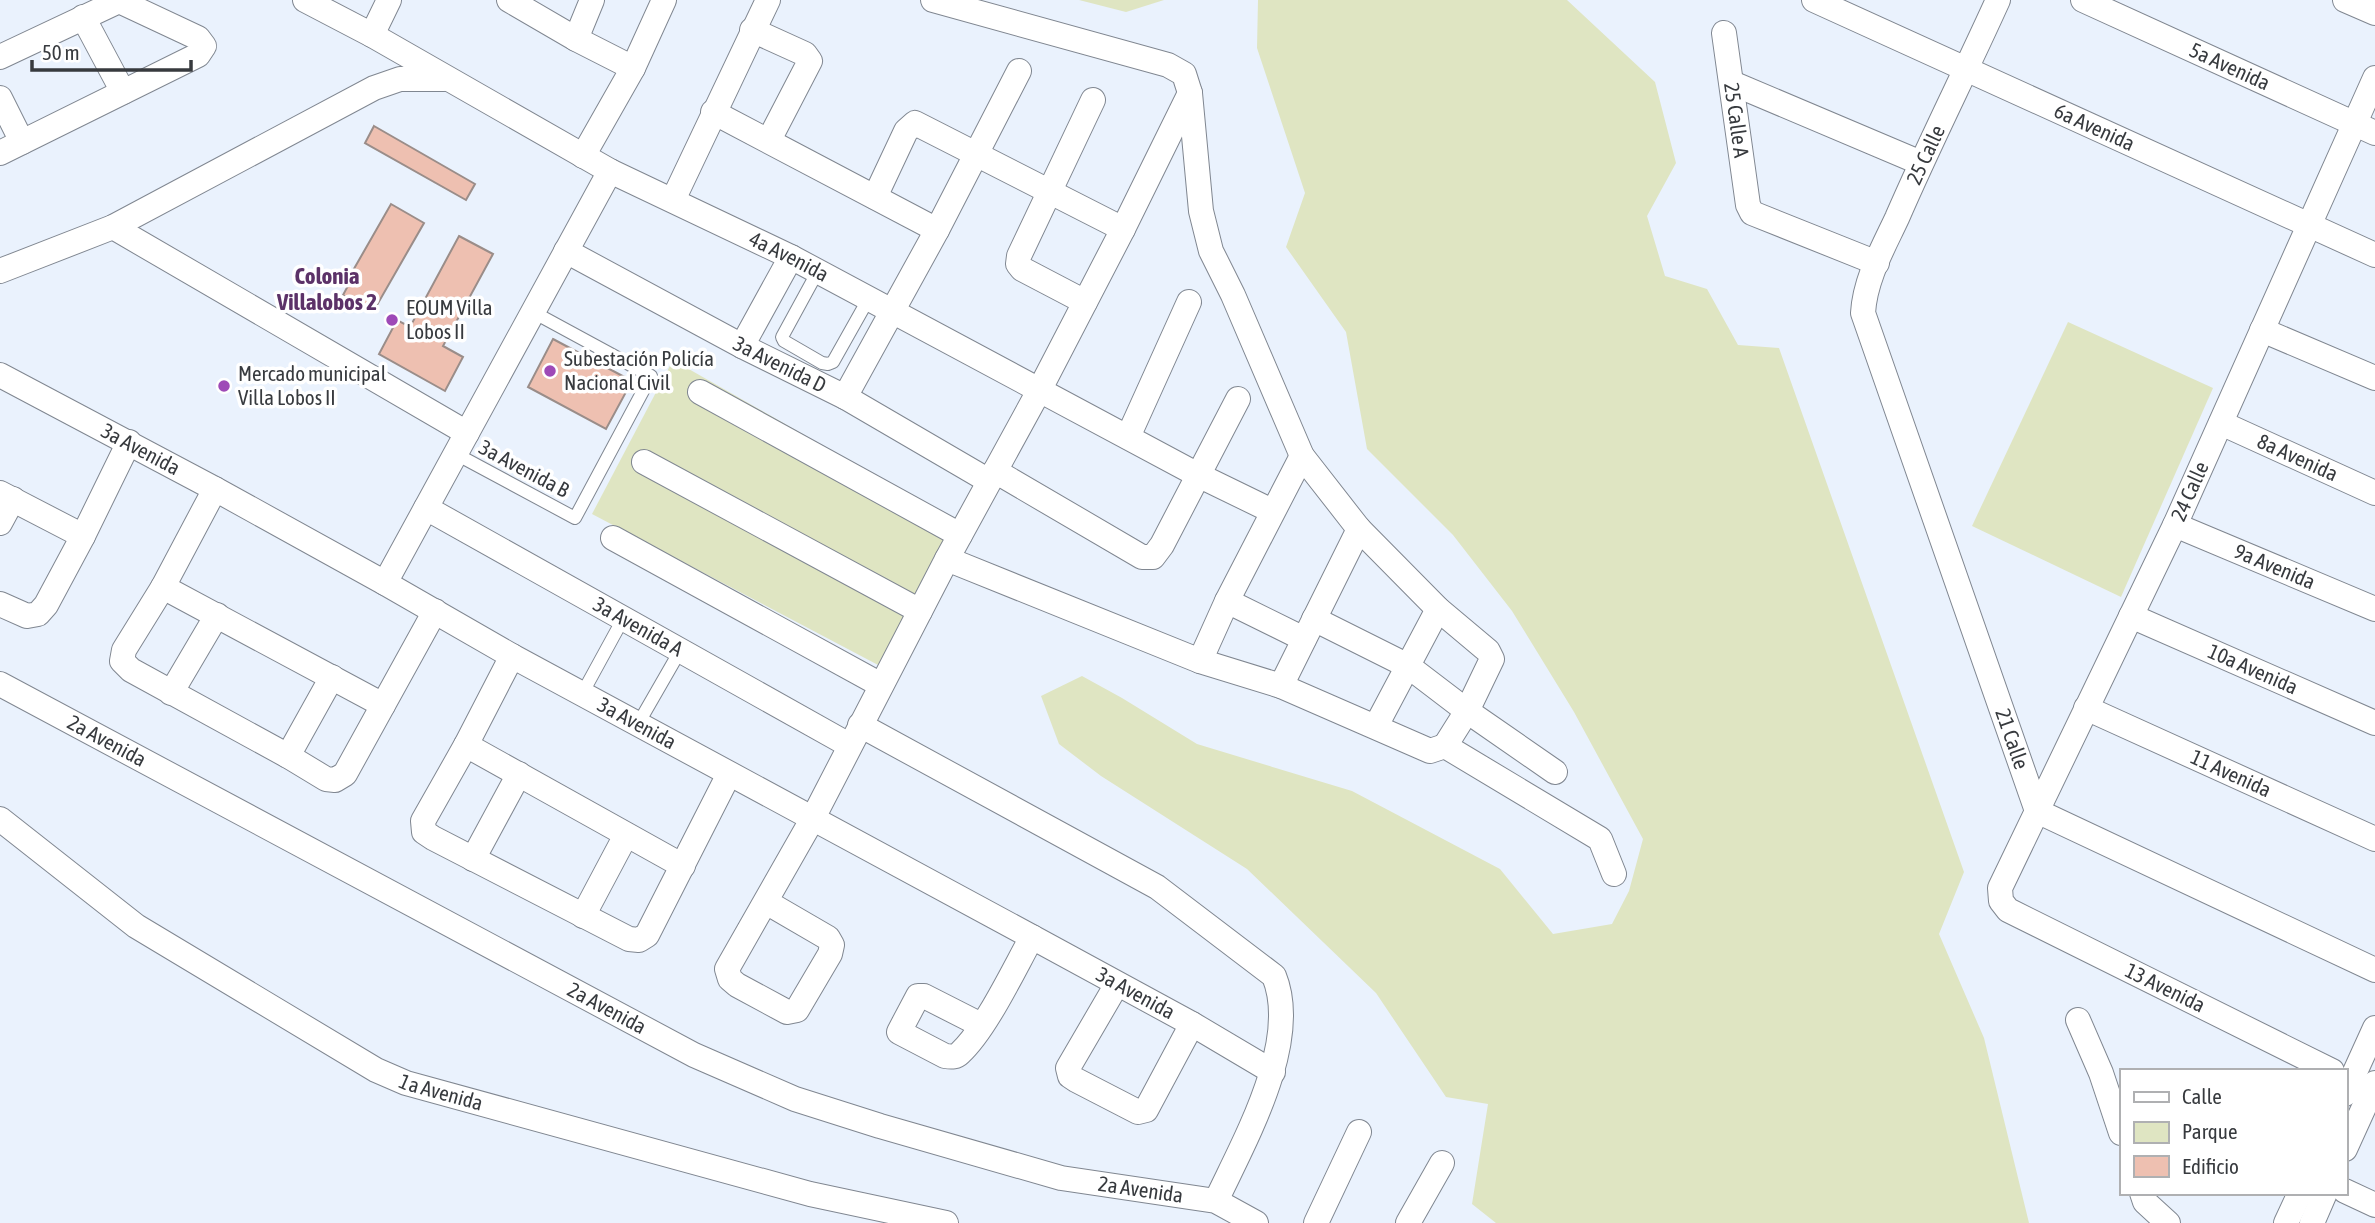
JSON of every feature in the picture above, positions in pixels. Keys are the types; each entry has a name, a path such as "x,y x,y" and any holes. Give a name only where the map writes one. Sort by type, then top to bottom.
{"street":[{"name":"4a Avenida","path":"305,0 372,35 610,171 818,271 1198,475 1272,511"},
{"path":"372,35 389,0"},
{"path":"509,0 633,68"},
{"path":"576,39 593,0"},
{"path":"583,156 633,68 664,0"},
{"path":"673,200 768,0"},
{"path":"933,0 1168,65 1184,74 1189,93 1199,199 1211,251 1233,295 1302,456 1359,529 1438,609 1488,651 1492,659 1467,711 1445,746 1430,751 1281,686 1200,660 947,559"},
{"name":"6a Avenida","path":"1814,0 2375,255"},
{"name":"25 Calle","path":"1863,313 1864,296 1877,263 1998,0"},
{"name":"5a Avenida","path":"2083,0 2365,129"},
{"path":"2345,0 2375,13"},
{"path":"0,57 119,1 198,38 204,46 198,55 0,153"},
{"path":"83,17 123,92"},
{"path":"752,30 805,54 810,61 769,140"},
{"name":"25 Calle A","path":"1724,33 1748,205 1752,213 1877,263"},
{"path":"845,397 937,230 1019,71"},
{"name":"24 Calle","path":"2001,901 2000,888 2175,525 2309,226 2365,129 2375,78"},
{"path":"0,271 113,227 374,88 400,79 448,79"},
{"path":"1732,83 1921,163"},
{"path":"765,902 828,938 832,945 830,954 797,1010 787,1012 737,985 730,979 727,969 765,902 813,818 947,559 1040,389 1123,229 1189,93"},
{"path":"0,97 22,142"},
{"path":"1085,302 1022,269 1018,264 1019,256 1093,100"},
{"path":"713,112 937,230"},
{"path":"876,197 906,131 915,124 1123,229"},
{"path":"385,583 610,171"},
{"path":"113,227 461,443"},
{"name":"3a Avenida D","path":"566,251 1142,556 1153,557 1162,545 1198,475"},
{"path":"743,346 790,257"},
{"path":"1128,437 1189,302"},
{"name":"21 Calle","path":"1863,313 2036,811"},
{"path":"2262,330 2375,378"},
{"name":"3a Avenida","path":"0,375 215,489 512,656 1192,1024 1273,1072"},
{"path":"700,392 960,535"},
{"path":"1198,475 1238,399"},
{"name":"8a Avenida","path":"2221,423 2375,493"},
{"path":"0,604 27,616 38,614 46,605 129,442"},
{"path":"1200,660 1272,511 1302,456"},
{"path":"644,462 920,611"},
{"path":"215,489 163,587 124,650 122,661 131,670 326,779 335,780 345,774 435,611"},
{"path":"0,523 7,496 83,536"},
{"name":"3a Avenida A","path":"426,508 680,651 1157,887 1274,976 1282,1005 1273,1072 1216,1201"},
{"name":"9a Avenida","path":"2175,525 2375,609"},
{"path":"1281,686 1359,529"},
{"path":"613,538 881,685"},
{"path":"163,587 383,705"},
{"path":"1227,601 1408,666 1555,772"},
{"path":"1376,726 1438,609"},
{"path":"171,693 217,615"},
{"name":"10a Avenida","path":"2131,616 2375,723"},
{"path":"512,656 466,745 422,821 424,832 473,859 629,939 639,940 647,935 729,774"},
{"path":"288,756 332,677"},
{"name":"2a Avenida","path":"0,684 694,1055 795,1099 1061,1178 1216,1201 1256,1223"},
{"name":"11 Avenida","path":"2086,708 2375,839"},
{"path":"466,745 683,866"},
{"path":"1445,746 1600,839 1614,874"},
{"path":"473,859 519,774"},
{"path":"2036,811 2375,970"},
{"name":"1a Avenida","path":"0,819 136,926 376,1070 406,1083 810,1194 946,1223"},
{"path":"583,916 626,835"},
{"name":"13 Avenida","path":"2001,901 2008,910 2326,1069"},
{"path":"981,1025 1032,937"},
{"path":"1117,984 1068,1068 1070,1076 1076,1080 1138,1112 1146,1110 1192,1024"},
{"path":"2078,1020 2111,1077 2120,1127"},
{"path":"2347,1122 2350,1081 2375,1028"},
{"path":"1316,1223 1359,1132"},
{"path":"1408,1223 1442,1163"},
{"path":"2347,1192 2375,1205"},
{"path":"2286,1223 2299,1195"},
{"path":"2312,1223 2324,1195"}],"lane":[{"path":"818,271 782,337 784,341 822,363 834,362 869,298"},
{"name":"3a Avenida B","path":"461,443 575,518 651,376 533,312"},
{"path":"582,694 623,619"},
{"path":"638,724 680,651"}],"green space":[{"path":"1079,0 1164,0 1126,12"},
{"path":"1258,0 1567,0 1655,82 1676,163 1647,216 1665,276 1707,289 1738,345 1779,348 1964,872 1939,934 1984,1038 2029,1223 1496,1223 1472,1204 1488,1104 1446,1097 1376,993 1247,869 1101,776 1059,744 1041,696 1082,676 1197,744 1352,791 1500,869 1553,934 1612,924 1629,891 1643,839 1574,712 1512,611 1453,535 1367,449 1346,332 1286,247 1305,193 1257,48"},
{"path":"2068,322 2213,388 2121,597 1972,526"},
{"path":"673,360 955,521 880,666 592,514"}],"building":[{"path":"374,126 475,184 466,200 365,143"},
{"path":"391,204 424,223 373,312 343,295 350,282 347,281"},
{"path":"459,236 493,254 443,346 463,357 445,391 379,354 397,320 410,327"},
{"path":"553,339 632,381 606,429 528,387"}],"place":[{"name":"EOUM Villa Lobos II","path":"392,320"},
{"name":"Subestación Policía Nacional Civil","path":"550,371"},
{"name":"Mercado municipal Villa Lobos II","path":"224,386"}],"district":[{"name":"Colonia Villalobos 2","path":"327,289"}]}
